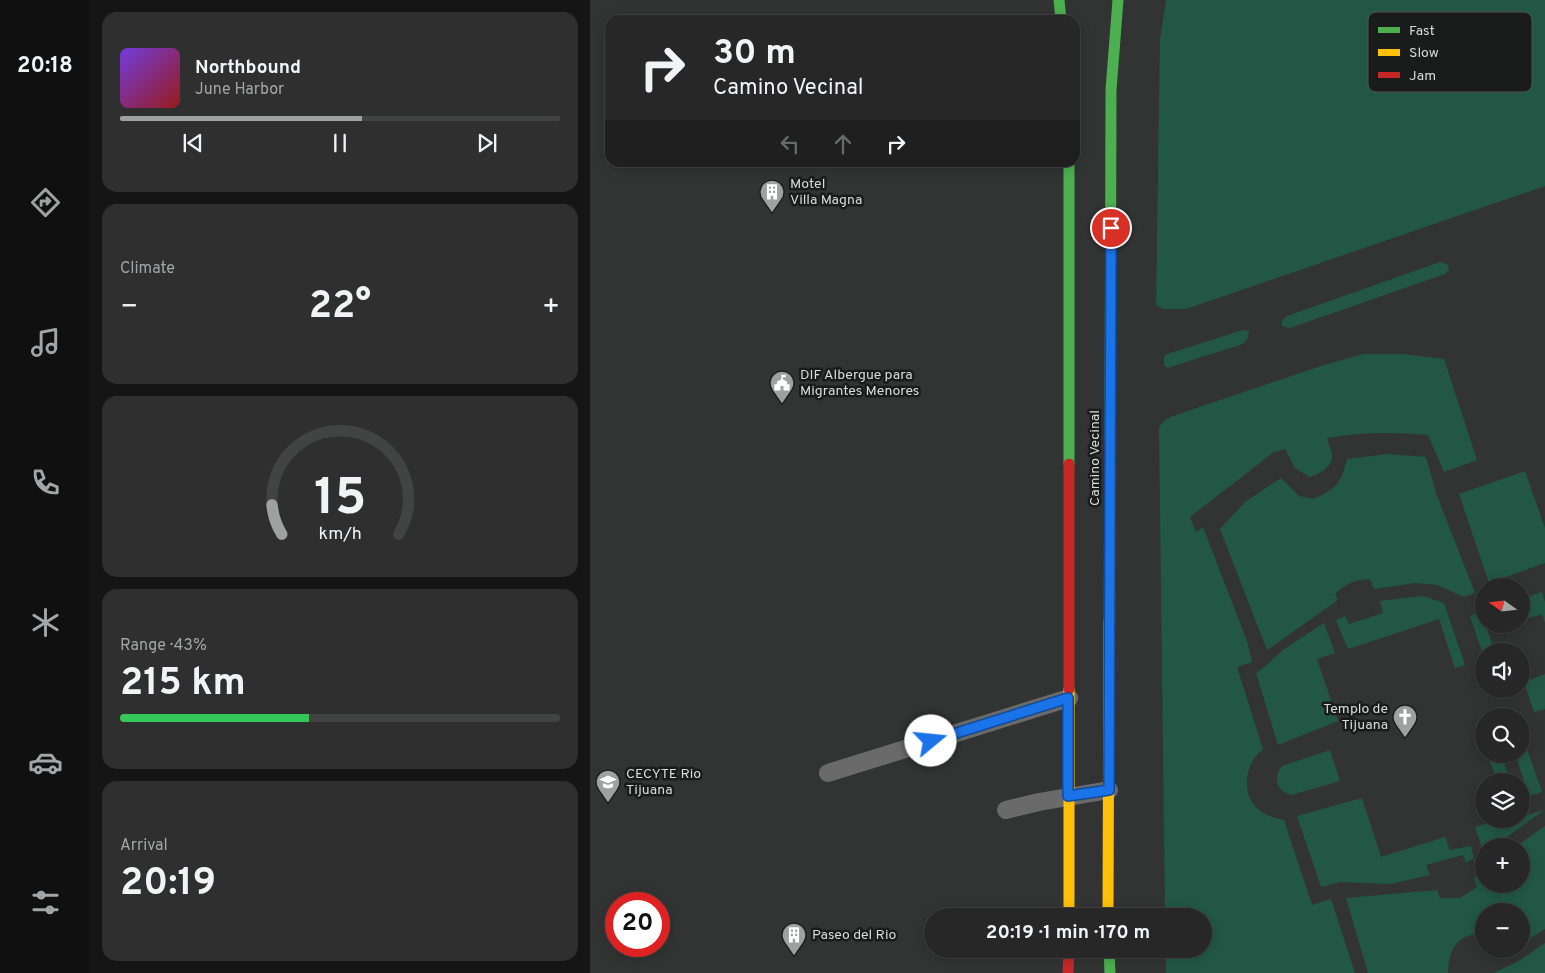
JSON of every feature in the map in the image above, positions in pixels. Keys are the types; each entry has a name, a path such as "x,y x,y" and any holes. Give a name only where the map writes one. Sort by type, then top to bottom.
{"street":[{"path":"1059,0 1060,15"},
{"name":"Camino Vecinal","path":"1108,908 1111,90 1118,0"},
{"name":"Camino Vecinal","path":"1069,167 1069,908"},
{"path":"1068,958 1068,973"},
{"path":"1109,958 1110,973"}],"lane":[{"path":"828,773 1068,698"},
{"path":"1006,810 1068,796 1109,790"}],"green space":[{"path":"1166,0 1545,0 1545,186 1186,309 1163,309 1156,305 1160,39"},
{"path":"1440,262 1447,264 1449,270 1445,274 1290,328 1282,326 1282,321 1287,316"},
{"path":"1243,330 1249,331 1248,338 1243,344 1167,368 1164,365 1164,357 1167,354"},
{"path":"1364,354 1402,354 1444,359 1477,460 1444,472 1428,435 1377,433 1327,438 1332,459 1321,472 1310,477 1295,468 1285,449 1274,452 1190,517 1196,532 1203,527 1247,641 1252,662 1237,667 1263,749 1252,762 1249,770 1247,787 1249,795 1258,809 1284,820 1312,905 1331,899 1355,973 1166,973 1165,958 1212,958 1212,908 1165,908 1159,427 1165,420 1173,416 1324,365"},
{"path":"1387,454 1426,457 1436,493 1475,593 1464,597 1437,585 1415,583 1374,589 1370,579 1355,581 1343,587 1335,594 1338,600 1267,650 1220,529 1245,502 1281,478 1299,496 1313,499 1328,492 1340,480 1347,459"},
{"path":"1525,471 1545,528 1545,563 1503,578 1487,578 1459,494"},
{"path":"1542,592 1545,602 1545,623 1542,614 1530,618 1530,596"},
{"path":"1423,596 1444,603 1465,665 1455,668 1439,619 1348,649 1336,620 1345,616 1349,624 1383,613 1380,601"},
{"path":"1475,614 1475,631 1470,616"},
{"path":"1324,623 1335,653 1317,659 1338,721 1278,745 1256,673 1283,650"},
{"path":"1476,633 1488,633 1492,643 1479,643"},
{"path":"1545,674 1545,709 1534,712 1529,698 1530,680"},
{"path":"1330,750 1340,781 1291,795 1279,787 1277,779 1282,766"},
{"path":"1530,758 1542,792 1530,796 1530,773 1521,773 1518,763 1530,763"},
{"path":"1491,763 1504,763 1507,773 1494,773"},
{"path":"1362,798 1381,857 1445,837 1450,850 1471,846 1474,858 1466,863 1463,855 1426,865 1430,875 1390,884 1341,882 1321,887 1297,816"},
{"path":"1544,810 1530,820 1530,814"},
{"path":"1545,826 1545,929 1530,938 1530,903 1475,903 1475,934 1467,936 1456,944 1450,956 1448,973 1368,973 1346,898 1437,890 1440,898 1460,898 1475,888 1475,893 1530,893 1530,838 1528,838"},
{"path":"1475,828 1520,828 1506,838 1479,838"},
{"path":"1545,943 1545,973 1493,973 1523,958 1530,958 1530,953"}],"traffic: fast":[{"path":"1059,0 1060,15"},
{"path":"1110,441 1111,90 1118,0"},
{"path":"1069,167 1069,464"},
{"path":"1109,958 1110,973"}],"traffic: slow":[{"path":"1108,908 1109,621"},
{"path":"1069,689 1069,908"}],"traffic: jam":[{"path":"1109,621 1110,441"},
{"path":"1069,464 1069,689"},
{"path":"1068,973 1069,958"}],"place":[{"name":"Motel Villa Magna","path":"772,213"},
{"name":"DIF Albergue para Migrantes Menores","path":"782,404"},
{"name":"Templo de Tijuana","path":"1405,738"},
{"name":"CECYTE Rio Tijuana","path":"608,803"},
{"name":"Paseo del Rio","path":"794,956"}],"route":[{"path":"931,741 1068,698 1068,796 1109,790 1111,228"}]}
